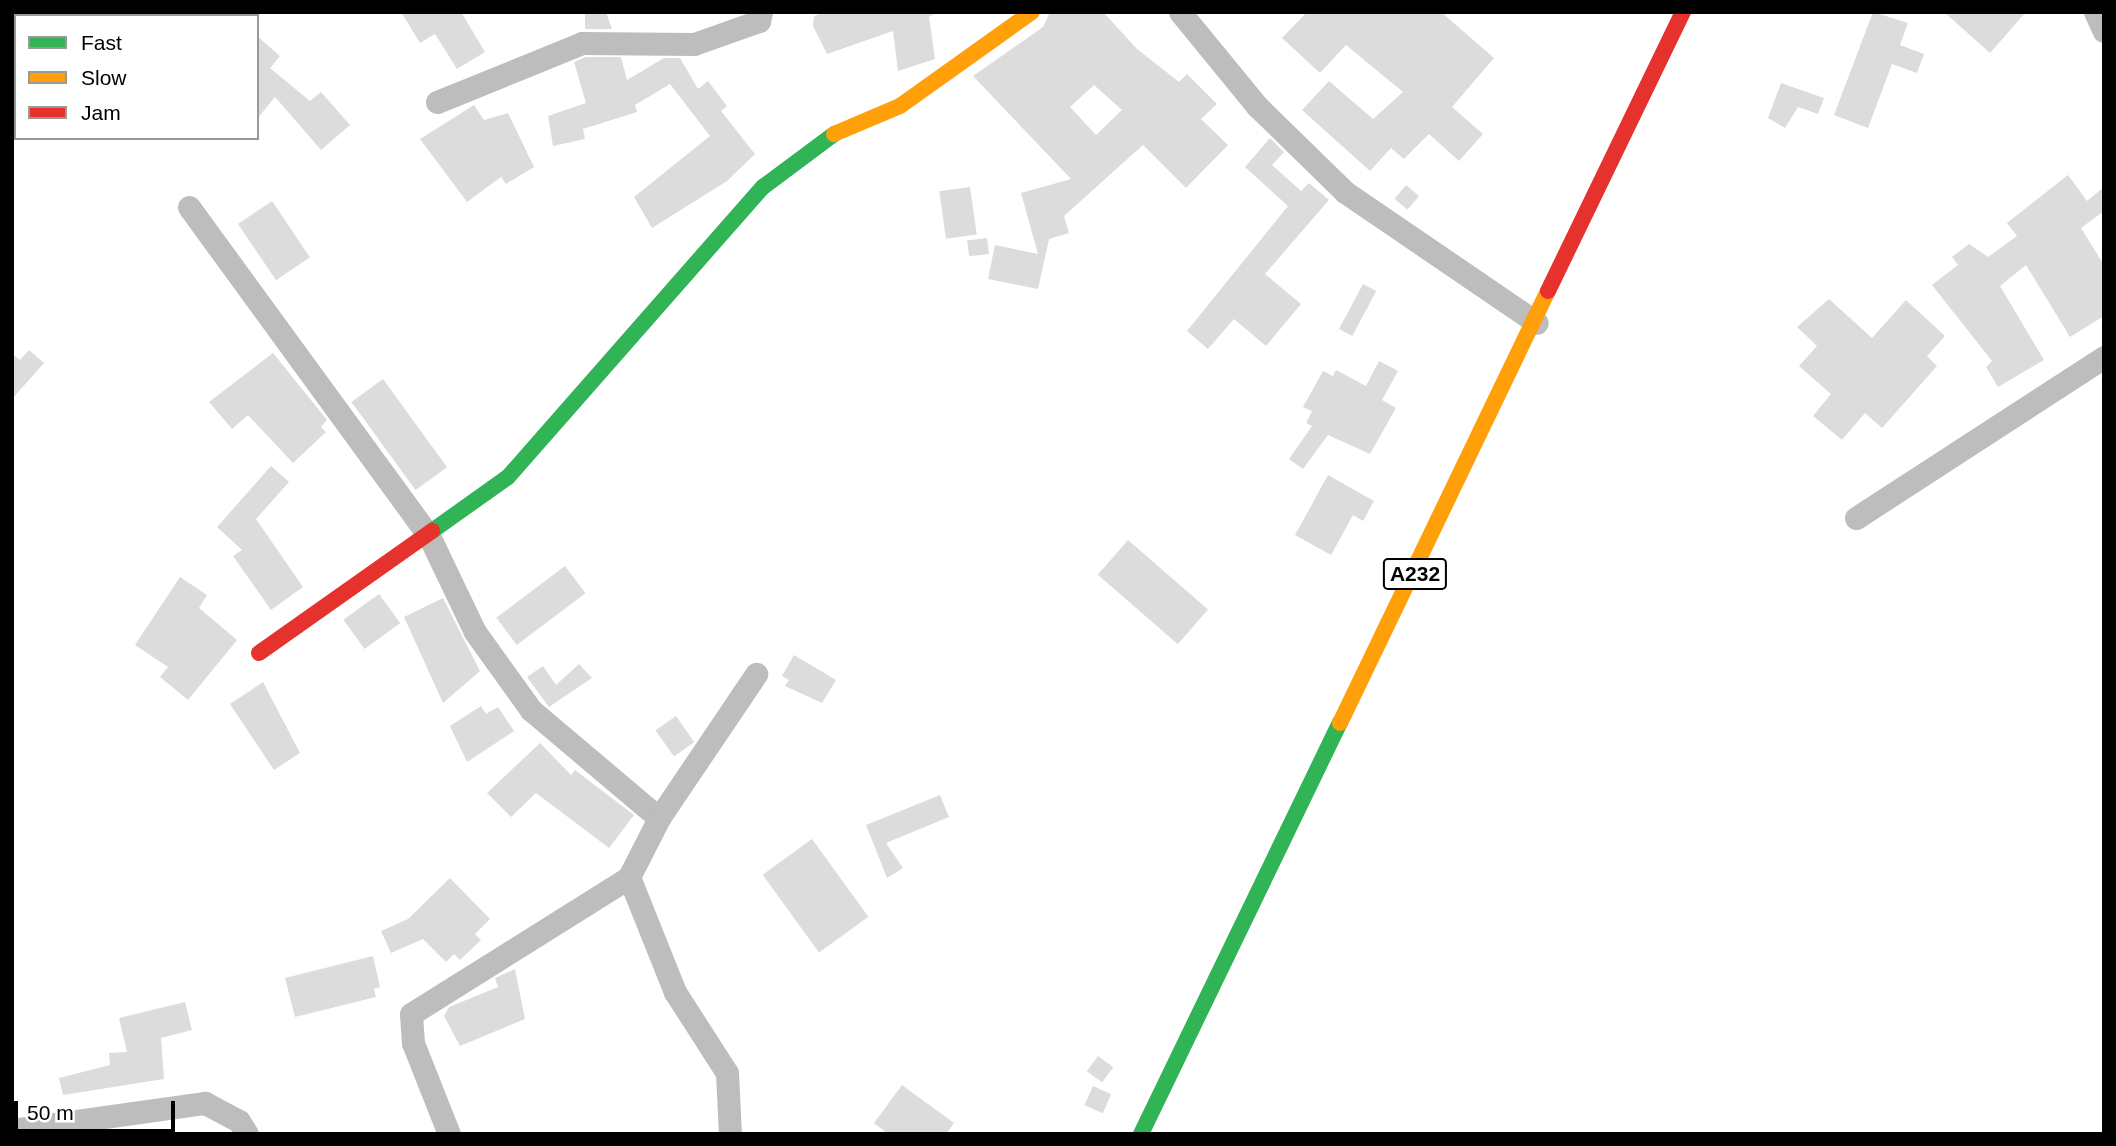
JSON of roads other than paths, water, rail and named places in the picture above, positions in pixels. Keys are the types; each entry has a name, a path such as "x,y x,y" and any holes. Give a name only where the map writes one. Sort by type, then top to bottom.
{"main road":[{"path":"259,653 429,536 508,477 763,187 831,135 900,107 1032,12"},
{"name":"A232","path":"1141,1134 1537,324 1683,12"}],"street":[{"path":"437,102 582,43 694,44 759,21 761,12"},
{"path":"1180,12 1256,106 1345,192 1537,324"},
{"path":"2095,12 2104,31"},
{"path":"188,207 429,536 475,632 531,710 659,818"},
{"path":"1856,518 2104,357"},
{"path":"449,1134 417,1056 411,1014 629,877 659,818 756,674"},
{"path":"629,877 675,992 727,1073 730,1134"},
{"path":"12,1130 205,1103 239,1121 247,1134"}]}
